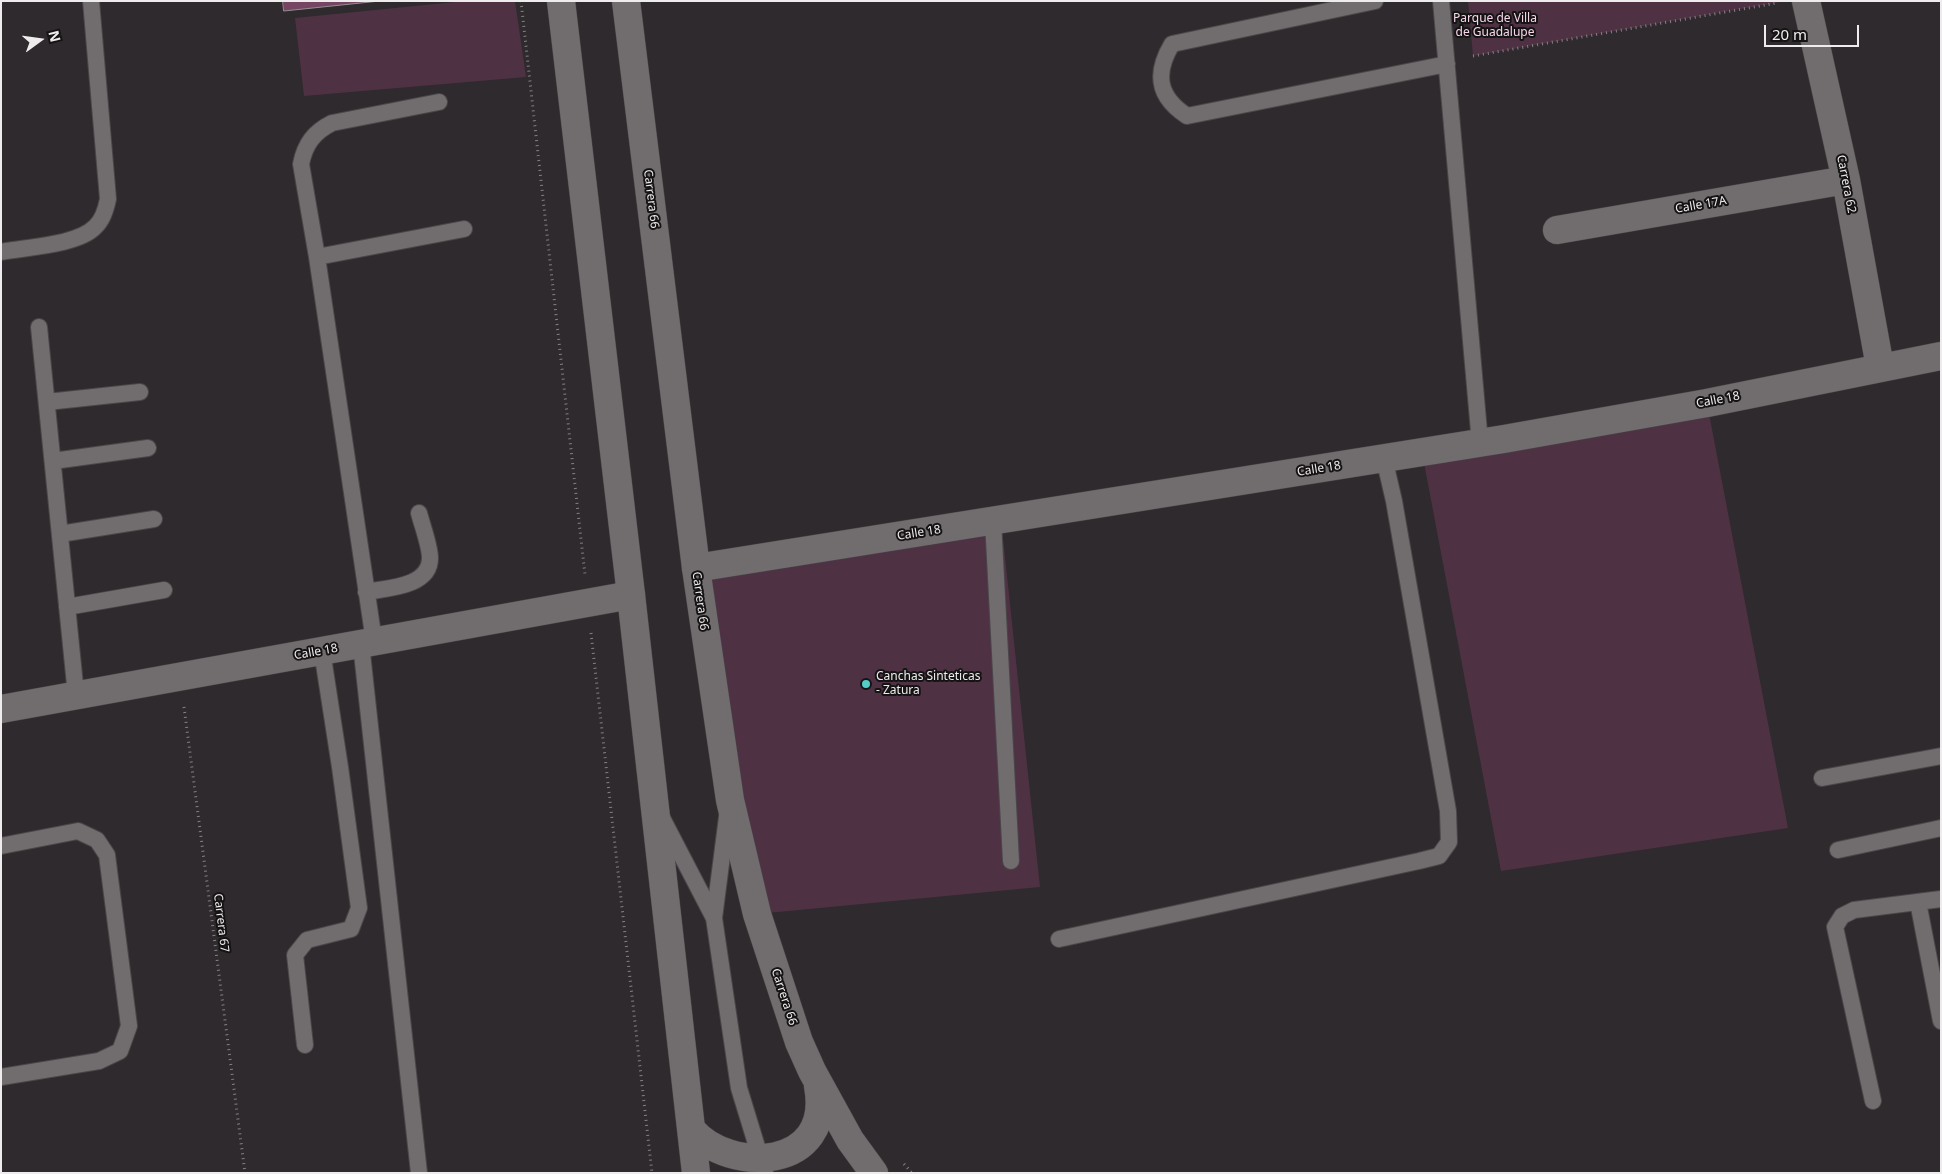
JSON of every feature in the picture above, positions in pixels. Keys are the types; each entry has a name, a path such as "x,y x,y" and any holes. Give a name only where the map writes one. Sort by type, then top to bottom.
{"main road":[{"path":"561,1 632,595 696,1173"},
{"name":"Carrera 66","path":"626,1 696,568 730,800 757,914 791,1021 812,1071 850,1140 874,1173"},
{"name":"Carrera 62","path":"1806,1 1846,180 1880,367"},
{"name":"Calle 17A","path":"1557,230 1846,180"},
{"name":"Calle 18","path":"696,568 1480,443 1707,403 1941,356"},
{"name":"Calle 18","path":"1,709 632,595"},
{"path":"691,1129 705,1150 724,1166 749,1172 765,1173 792,1160 805,1149 814,1135 820,1120 821,1103 812,1071"}],"lane":[{"path":"1,252 85,236 97,226 104,213 108,199 91,1"},
{"path":"1375,1 1172,44 1164,57 1161,70 1162,84 1166,97 1175,108 1187,116 1447,64"},
{"path":"1442,1 1480,443"},
{"path":"419,1173 367,642 366,592 318,257 301,164 304,150 311,138 320,129 332,123 439,102"},
{"path":"318,257 464,229"},
{"path":"39,327 76,695"},
{"path":"46,402 140,392"},
{"path":"53,461 148,448"},
{"path":"1059,938 1426,860 1439,856 1449,842 1447,802 1394,501 1384,458"},
{"path":"366,592 410,582 424,574 429,566 430,558 418,513"},
{"path":"60,534 154,519"},
{"path":"993,521 1011,861"},
{"path":"67,607 164,590"},
{"path":"305,1045 295,955 307,940 351,929 359,908 322,651"},
{"path":"1822,778 1941,756"},
{"path":"730,800 714,918 739,1088 765,1173"},
{"path":"656,805 714,918"},
{"path":"1838,850 1941,828"},
{"path":"1,846 78,831 97,840 108,855 129,1026 120,1050 99,1061 1,1078"},
{"path":"1873,1102 1835,927 1842,916 1854,910 1941,899"},
{"path":"1918,902 1941,1021"}],"path":[{"path":"1473,56 1786,1"},
{"name":"Carrera 67","path":"180,676 245,1173"},
{"path":"901,1161 912,1173"}],"green space":[{"path":"465,1 515,1 526,77 304,96 295,18"},
{"name":"Parque de Villa de Guadalupe","path":"1468,1 1786,1 1473,56"},
{"path":"1707,403 1788,828 1501,871 1422,452"},
{"name":"Canchas Sinteticas - Zatura","path":"1001,519 1040,887 757,914 696,568"}],"building":[{"path":"283,1 380,1 284,11"}],"place":[{"name":"Canchas Sinteticas - Zatura","path":"866,684"}]}
